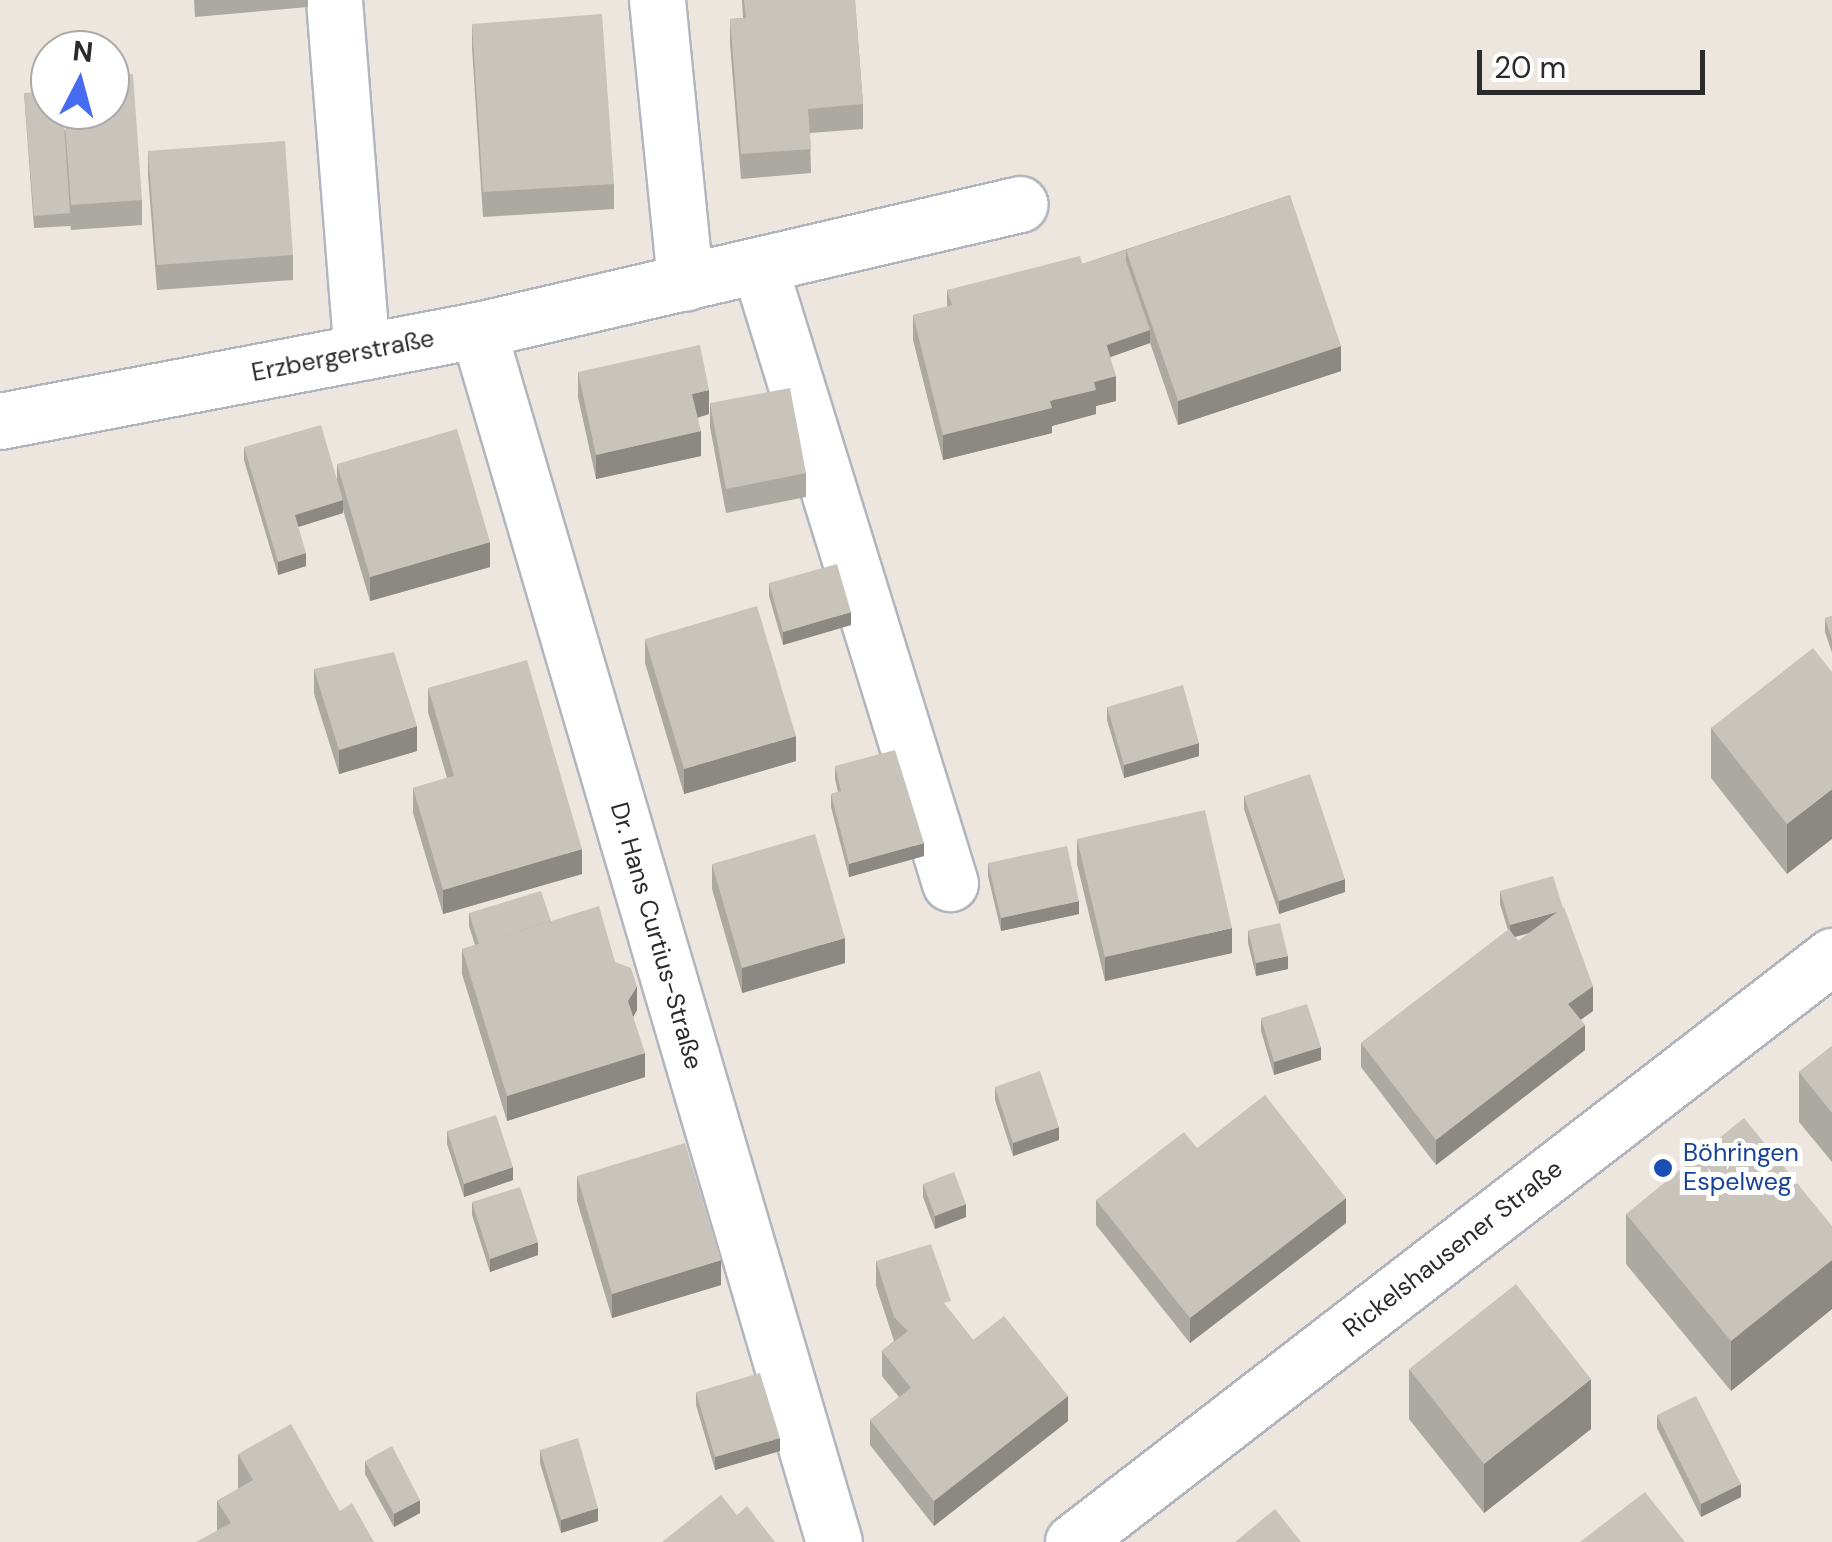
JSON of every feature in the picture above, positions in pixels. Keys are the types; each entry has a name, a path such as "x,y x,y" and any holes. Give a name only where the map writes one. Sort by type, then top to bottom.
{"street":[{"path":"334,0 362,352"},
{"path":"657,0 685,283"},
{"name":"Erzbergerstraße","path":"0,421 478,330 1020,204"},
{"path":"758,265 950,884"},
{"name":"Dr. Hans Curtius-Straße","path":"478,330 834,1542"},
{"name":"Rickelshausener Straße","path":"1073,1542 1832,956"}],"building":[{"path":"744,0 855,0 863,104 808,109 811,149 741,154 730,19 746,18"},
{"path":"602,14 614,184 483,192 472,24"},
{"path":"130,74 142,200 71,205 65,130 130,130"},
{"path":"24,93 30,93 30,130 64,130 70,213 34,216"},
{"path":"285,141 293,255 157,265 148,151"},
{"path":"1290,195 1341,346 1178,401 1126,250"},
{"path":"1126,250 1126,261 1150,330 1106,345 1082,264"},
{"path":"1080,256 1116,376 1094,382 1096,390 1050,401 1052,408 943,435 913,315 952,305 947,290"},
{"path":"700,345 709,390 692,394 701,431 596,455 578,372"},
{"path":"790,388 806,473 726,489 710,403"},
{"path":"321,425 343,500 295,515 306,553 278,562 244,447"},
{"path":"457,429 490,542 370,577 337,464"},
{"path":"837,564 851,612 783,632 769,583"},
{"path":"757,606 796,736 684,769 645,639"},
{"path":"1832,616 1832,640 1825,618"},
{"path":"1813,648 1832,672 1832,789 1787,824 1711,728"},
{"path":"394,652 417,726 339,750 314,669"},
{"path":"527,660 582,849 443,890 413,788 454,776 428,688"},
{"path":"1183,685 1199,743 1124,765 1107,707"},
{"path":"895,750 924,843 849,864 831,794 841,791 835,766"},
{"path":"1310,774 1345,879 1279,901 1244,796"},
{"path":"1205,810 1232,928 1105,957 1077,839"},
{"path":"815,834 845,938 742,968 712,864"},
{"path":"1067,846 1079,901 1001,918 988,863"},
{"path":"1553,876 1563,908 1510,925 1500,891"},
{"path":"541,891 551,921 479,944 469,913"},
{"path":"599,906 615,962 631,968 637,986 628,1001 645,1053 507,1096 462,949"},
{"path":"1564,907 1593,986 1568,1004 1585,1025 1436,1140 1361,1043 1509,929 1518,941"},
{"path":"1280,923 1288,956 1256,963 1248,930"},
{"path":"1307,1004 1321,1047 1274,1062 1261,1018"},
{"path":"1832,1046 1832,1113 1799,1072"},
{"path":"1040,1071 1059,1127 1013,1143 995,1087"},
{"path":"1265,1095 1346,1198 1190,1318 1096,1200 1184,1132 1197,1148"},
{"path":"496,1115 513,1167 464,1184 447,1131"},
{"path":"1744,1118 1832,1226 1832,1260 1731,1341 1626,1214"},
{"path":"685,1143 721,1260 612,1294 577,1176"},
{"path":"954,1172 966,1204 935,1216 923,1184"},
{"path":"520,1187 538,1242 490,1259 472,1202"},
{"path":"931,1244 951,1301 944,1303 973,1340 1004,1316 1068,1396 934,1501 870,1420 911,1388 882,1351 908,1331 894,1317 876,1261"},
{"path":"1516,1284 1591,1379 1484,1464 1409,1369"},
{"path":"760,1373 780,1438 715,1457 696,1392"},
{"path":"1696,1396 1741,1484 1701,1504 1657,1415"},
{"path":"291,1424 340,1511 352,1503 374,1542 196,1542 231,1523 217,1501 253,1480 238,1454"},
{"path":"578,1438 598,1508 561,1520 540,1450"},
{"path":"392,1446 420,1500 394,1514 365,1461"},
{"path":"1645,1492 1685,1542 1580,1542"},
{"path":"721,1495 737,1515 747,1506 775,1542 662,1542"},
{"path":"1275,1509 1301,1542 1235,1542"}],"place":[{"name":"Böhringen Espelweg","path":"1663,1168"}]}
